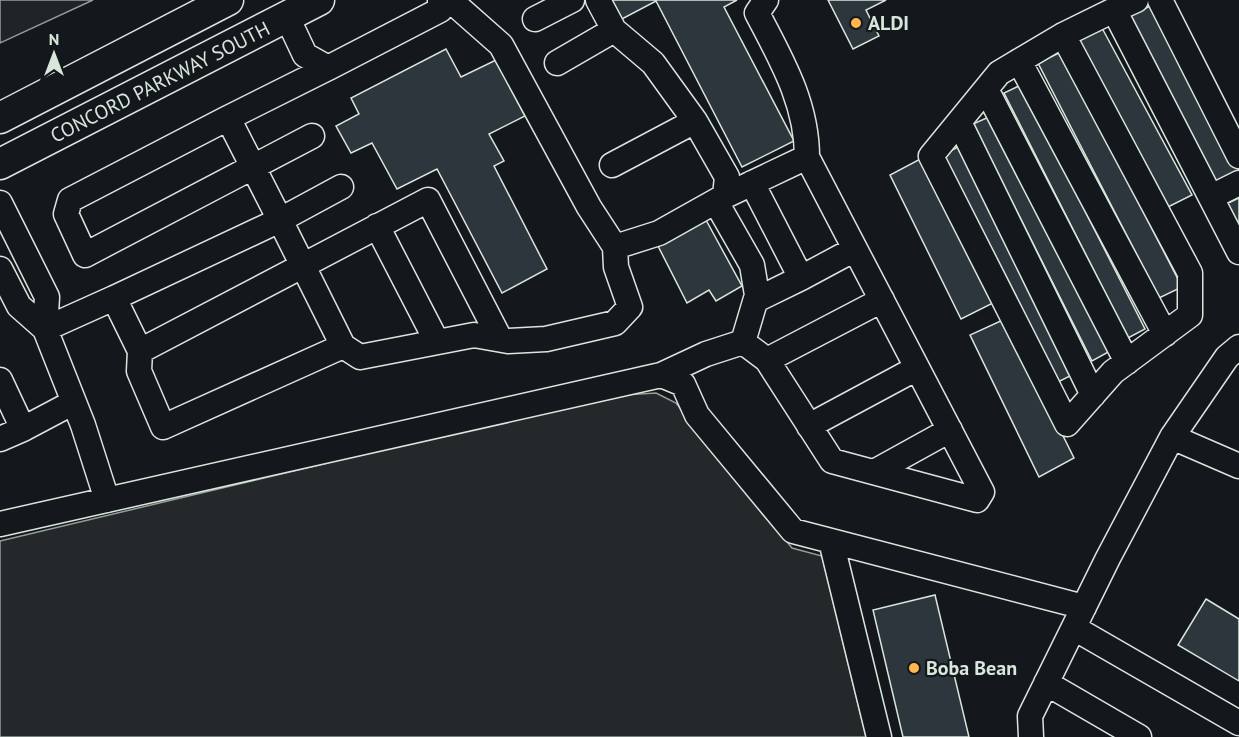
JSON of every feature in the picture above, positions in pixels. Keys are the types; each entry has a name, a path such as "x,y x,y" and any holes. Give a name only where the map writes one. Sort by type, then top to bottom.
{"main road":[{"name":"CONCORD PARKWAY SOUTH","path":"0,117 228,0"},
{"name":"CONCORD PARKWAY SOUTH","path":"0,164 319,0"}],"street":[{"path":"312,136 85,255 66,214 70,201 228,117 440,10 440,0"},
{"path":"228,117 342,346 360,357 474,335 500,339 546,339 615,323 630,307 616,267 615,247 589,207 501,45 450,0"},
{"path":"535,19 572,0"},
{"path":"598,0 614,30 653,63 695,121 727,177 720,199 752,265 757,295 743,342"},
{"path":"1063,35 1190,273 1190,315 1113,372 1067,424 931,156 999,73 1063,35 1136,0"},
{"path":"1160,0 1239,156"},
{"path":"743,342 766,360 832,461 977,500 982,492 807,157 807,136 793,82 762,7"},
{"path":"1114,10 1239,252"},
{"path":"287,17 305,55 328,68"},
{"path":"556,63 614,30"},
{"path":"1019,61 1165,334"},
{"path":"986,89 1127,362"},
{"path":"612,165 695,121"},
{"path":"959,122 1093,395"},
{"path":"615,247 659,232 720,199 807,157"},
{"path":"752,183 801,278"},
{"path":"1211,197 1239,183"},
{"path":"45,329 280,220 341,187"},
{"path":"140,351 428,200 500,339"},
{"path":"0,203 47,297 45,329 74,402 107,500"},
{"path":"377,226 437,342"},
{"path":"756,300 855,249"},
{"path":"0,269 19,306 45,329"},
{"path":"114,298 140,351 139,371 163,427 342,346"},
{"path":"766,360 882,300"},
{"path":"0,524 661,375 706,354 743,342"},
{"path":"1030,726 1046,683 1172,437 1227,357 1239,347"},
{"path":"809,426 917,368"},
{"path":"661,375 682,384 697,415 793,531 1079,617 1239,723"},
{"path":"0,380 23,429"},
{"path":"0,439 74,402"},
{"path":"874,472 950,430"},
{"path":"1172,437 1239,466"},
{"path":"831,541 879,737"},
{"path":"1046,683 1138,737"}],"shaded area":[{"path":"0,0 93,0 0,43"},
{"path":"656,393 676,403 792,548 822,556 866,737 0,737 0,541 608,396"}],"building":[{"path":"609,0 737,0 724,7 794,141 742,167 656,1 620,20"},
{"name":"ALDI","path":"828,0 886,0 866,10 879,36 853,49"},
{"path":"1156,3 1239,169 1239,172 1215,184 1130,16"},
{"path":"1102,28 1192,195 1166,208 1076,41"},
{"path":"446,49 461,77 496,60 525,116 489,134 504,161 494,166 547,269 502,293 437,169 397,189 372,143 351,153 336,126 359,114 351,98"},
{"path":"1061,52 1182,287 1159,298 1038,63"},
{"path":"1021,85 1145,329 1128,338 1004,93"},
{"path":"991,116 1112,350 1092,361 973,124"},
{"path":"958,147 1072,375 1054,384 940,156"},
{"path":"924,157 997,301 961,319 890,175"},
{"path":"1239,198 1239,236 1222,206"},
{"path":"706,220 742,286 716,301 709,290 687,303 658,246"},
{"path":"1005,319 1074,458 1039,477 970,335"},
{"path":"935,595 969,737 903,737 873,610"},
{"path":"1206,599 1239,619 1239,681 1178,645"}],"place":[{"name":"ALDI","path":"856,23"},
{"name":"Boba Bean","path":"914,668"}]}
